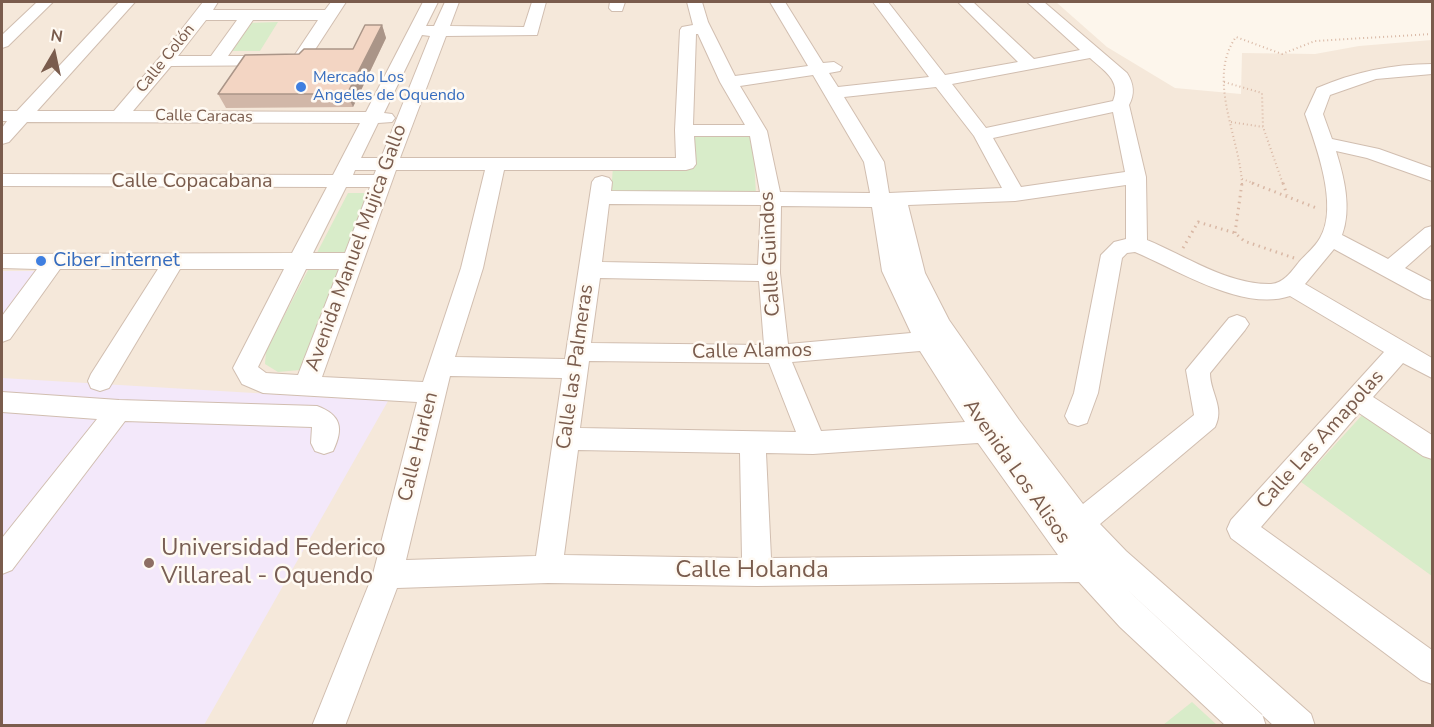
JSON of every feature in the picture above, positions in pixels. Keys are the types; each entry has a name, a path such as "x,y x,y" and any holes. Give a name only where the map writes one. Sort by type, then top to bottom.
{"street":[{"path":"2,43 45,2"},
{"path":"2,138 127,2"},
{"name":"Avenida Manuel Mujica Gallo","path":"430,2 374,119 298,261 245,368 251,377 263,383 307,385 405,118 452,2"},
{"path":"416,31 531,32 539,2"},
{"name":"Calle Guindos","path":"694,2 729,82 758,130 771,199 769,273 777,354 813,443"},
{"name":"Avenida Los Alisos","path":"778,2 835,93 874,162 914,273 940,325 1010,428 1071,531 1085,568 1131,615 1250,726"},
{"path":"880,2 982,135 1014,195"},
{"path":"965,2 1030,64"},
{"path":"1035,2 1121,77 1126,88 1125,97 1120,105 1136,177 1137,244"},
{"path":"206,8 248,15 333,8"},
{"name":"Calle Colón","path":"119,116 166,61 206,8"},
{"path":"166,61 298,62 333,8"},
{"path":"216,61 248,15"},
{"path":"350,164 385,173 496,164 686,164 684,130 687,30 704,29"},
{"name":"Avenida Los Alisos","path":"826,48 853,91 879,148 874,162"},
{"path":"835,93 941,81 1092,53"},
{"path":"729,82 837,66"},
{"path":"1078,416 1086,393 1112,255 1121,247 1137,244 1200,273 1266,292 1280,292 1291,286 1331,238 1338,217 1324,143 1314,114 1323,92 1352,78 1398,70 1432,69"},
{"path":"982,135 1120,105"},
{"name":"Calle Caracas","path":"2,116 405,118"},
{"path":"684,130 758,130"},
{"path":"1324,143 1372,153 1424,171 1432,152"},
{"name":"Calle Harlen","path":"328,726 388,574 436,379 472,268 496,164"},
{"name":"Calle las Palmeras","path":"548,569 604,165"},
{"name":"Calle Copacabana","path":"2,180 340,183 385,173"},
{"path":"600,197 888,200 1014,195 1136,177"},
{"name":"Avenida Los Alisos","path":"888,200 893,271 926,341 984,432 1071,531 1116,561 1299,726"},
{"path":"1390,269 1432,233"},
{"path":"1331,238 1432,292"},
{"path":"2,261 352,261"},
{"path":"2,333 54,261"},
{"path":"100,381 174,261"},
{"path":"590,270 769,273"},
{"path":"1291,286 1432,369"},
{"path":"1071,531 1206,420 1209,412 1197,378 1198,370 1237,324"},
{"name":"Calle Alamos","path":"307,385 436,379 577,360 777,354 926,341"},
{"name":"Calle Las Amapolas","path":"1400,350 1241,529 1429,660"},
{"path":"1357,399 1432,448"},
{"path":"2,402 119,410 317,417 327,424 324,443"},
{"path":"2,560 119,410"},
{"path":"566,439 813,443 984,432"},
{"path":"753,442 757,572"},
{"name":"Calle Holanda","path":"388,574 548,569 757,572 1085,568 1116,561"}],"path":[{"path":"1235,233 1242,179 1224,82 1225,61 1230,41 1236,37 1282,54 1315,41 1432,34"},
{"path":"1224,82 1262,93 1263,127 1287,195"},
{"path":"1231,122 1263,127"},
{"path":"1242,179 1338,217"},
{"path":"1175,263 1198,222 1235,233 1244,241 1310,263"}],"shaded area":[{"path":"2,2 1056,2 1107,47 1175,88 1241,94 1242,53 1315,54 1359,46 1432,40 1432,725 2,725"},
{"path":"2,271 36,271 2,316"},
{"name":"Universidad Federico Villareal - Oquendo","path":"2,378 388,401 204,725 2,725"}],"green space":[{"path":"278,22 260,51 230,51 248,23"},
{"path":"690,135 753,136 756,196 611,192 613,167 690,166"},
{"path":"348,193 370,193 300,370 278,372 265,364 266,351"},
{"path":"1364,413 1432,456 1432,576 1301,482"},
{"path":"1192,702 1217,725 1163,725"}],"building":[{"path":"365,25 382,25 347,94 218,94 245,55 299,54 304,49 353,49"}],"place":[{"name":"Mercado Los Angeles de Oquendo","path":"301,87"},
{"name":"Ciber_internet","path":"41,261"},
{"name":"Universidad Federico Villareal - Oquendo","path":"149,563"}]}
